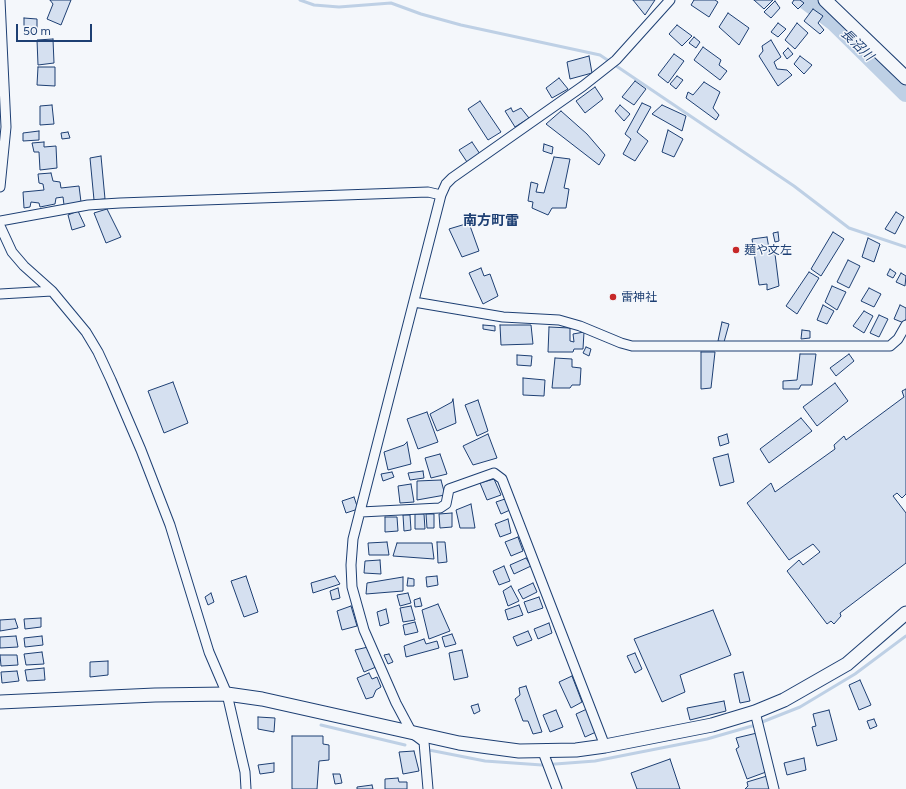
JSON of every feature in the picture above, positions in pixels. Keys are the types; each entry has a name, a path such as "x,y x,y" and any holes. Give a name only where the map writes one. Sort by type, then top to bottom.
{"street":[{"path":"0,0 6,127 0,187"},
{"path":"428,789 424,742 412,733 396,703 364,630 352,587 351,565 354,539 441,195 446,184 452,178 612,63 670,0"},
{"path":"824,0 906,78"},
{"path":"0,221 88,205 120,203 428,192 441,195"},
{"path":"0,226 12,252 24,266 52,291 86,332 98,352 135,436 170,525 209,652 227,694 246,772 246,789"},
{"path":"0,294 52,291"},
{"path":"414,302 503,317 559,320 580,326 632,346 890,346 898,339 906,325"},
{"path":"361,512 440,508 446,504 449,489 494,473 502,479 605,746"},
{"path":"0,702 155,695 227,694 262,699 412,733 546,760 605,746 712,725 757,720 847,664 906,612"},
{"path":"757,720 774,789"},
{"path":"546,760 557,789"}],"building":[{"path":"50,0 71,0 61,25 47,19 53,4"},
{"path":"633,0 655,0 645,15"},
{"path":"694,0 715,0 718,2 709,17 691,5"},
{"path":"754,0 773,0 764,9"},
{"path":"794,0 800,0 804,3 798,9 792,3"},
{"path":"775,1 780,8 771,18 764,12"},
{"path":"813,9 823,16 818,23 824,30 820,34 804,21"},
{"path":"728,13 749,28 739,45 719,27"},
{"path":"24,18 37,19 37,34 24,35"},
{"path":"778,23 786,29 778,37 771,32"},
{"path":"797,23 808,33 795,49 785,40"},
{"path":"677,25 692,36 682,46 669,34"},
{"path":"694,37 700,42 696,48 689,43"},
{"path":"53,39 54,63 38,65 37,40"},
{"path":"771,40 781,57 774,62 777,69 787,70 792,75 778,86 759,56 763,51 762,46"},
{"path":"703,47 721,60 719,65 727,71 720,80 694,60"},
{"path":"788,48 793,54 787,59 783,53"},
{"path":"674,54 684,61 668,83 658,75"},
{"path":"589,56 592,73 570,79 567,62"},
{"path":"800,56 812,65 804,74 794,64"},
{"path":"38,67 55,67 55,86 37,85"},
{"path":"677,76 683,80 676,89 670,84"},
{"path":"559,78 568,89 552,98 546,88"},
{"path":"635,81 646,89 634,105 622,97"},
{"path":"704,82 720,92 713,108 719,115 716,120 686,98 688,92 693,95"},
{"path":"595,87 603,99 585,113 576,101"},
{"path":"480,101 501,132 488,140 468,109"},
{"path":"642,103 651,107 637,132 648,141 635,161 623,154 631,139 625,134"},
{"path":"52,105 54,124 40,125 40,106"},
{"path":"620,105 630,114 624,121 615,111"},
{"path":"662,105 686,116 682,131 652,114"},
{"path":"511,108 513,112 521,108 529,118 515,127 505,111"},
{"path":"561,111 587,134 605,155 599,165 546,124"},
{"path":"668,130 683,139 674,157 662,152"},
{"path":"39,131 39,140 23,141 23,133"},
{"path":"68,132 70,138 62,139 61,133"},
{"path":"44,142 44,147 56,146 57,168 40,170 39,152 34,152 32,143"},
{"path":"472,142 480,154 467,162 459,150"},
{"path":"544,144 553,147 552,154 543,151"},
{"path":"101,156 105,199 94,200 90,158"},
{"path":"554,157 570,159 564,188 569,189 566,208 552,208 548,215 532,208 533,202 528,201 531,182 538,184 536,192 544,193"},
{"path":"51,173 53,181 60,182 61,188 79,186 81,202 64,205 63,197 56,198 55,204 40,207 39,203 31,202 30,207 24,208 23,192 44,190 43,184 39,183 38,174"},
{"path":"107,209 121,237 106,243 94,213"},
{"path":"78,211 85,226 72,230 68,215"},
{"path":"896,212 904,217 895,234 885,229"},
{"path":"469,223 479,251 462,257 449,229"},
{"path":"778,232 779,241 775,242 773,233"},
{"path":"833,232 844,239 821,276 811,269"},
{"path":"767,237 770,254 775,254 779,286 767,290 767,284 759,285 752,239"},
{"path":"868,238 880,244 874,262 862,257"},
{"path":"848,260 860,266 849,288 837,282"},
{"path":"481,268 484,276 490,274 498,296 483,304 469,273"},
{"path":"890,269 896,273 893,278 887,275"},
{"path":"809,272 819,278 797,314 786,306"},
{"path":"901,273 906,276 905,286 896,282"},
{"path":"832,286 846,292 837,310 825,302"},
{"path":"869,288 881,294 874,307 861,301"},
{"path":"823,305 834,311 827,324 817,320"},
{"path":"900,305 906,308 906,319 904,323 894,319"},
{"path":"864,311 873,316 864,333 853,326"},
{"path":"879,315 888,319 879,337 870,333"},
{"path":"722,322 729,324 724,342 718,341"},
{"path":"483,325 495,326 495,331 483,329"},
{"path":"500,325 531,325 533,344 501,345"},
{"path":"549,327 570,328 570,341 574,342 573,334 584,332 583,349 574,349 573,352 548,352"},
{"path":"802,330 810,331 810,338 801,339"},
{"path":"586,347 591,349 589,356 583,353"},
{"path":"701,352 715,352 711,388 701,389"},
{"path":"800,354 816,354 812,385 801,385 799,389 783,389 783,381 797,380"},
{"path":"849,354 854,361 836,376 830,368"},
{"path":"517,355 532,356 531,366 517,365"},
{"path":"555,358 572,359 572,367 581,368 580,385 572,385 570,388 552,388"},
{"path":"523,378 545,380 544,396 523,395"},
{"path":"173,382 188,423 164,433 148,391"},
{"path":"835,383 848,401 817,426 803,407"},
{"path":"906,389 906,494 902,498 897,493 893,496 906,513 906,563 840,613 841,616 834,624 831,621 827,624 787,571 799,560 803,565 820,552 813,544 789,560 747,503 771,483 775,492 835,449 834,445 844,436 846,440 904,397 902,391"},
{"path":"453,399 456,423 437,431 430,414 452,402"},
{"path":"478,400 488,431 477,436 465,405"},
{"path":"427,412 438,442 418,449 407,419"},
{"path":"801,418 812,431 769,463 760,449"},
{"path":"488,434 497,458 473,465 463,446"},
{"path":"727,434 729,443 720,446 718,437"},
{"path":"407,442 411,464 388,470 384,452 404,445"},
{"path":"440,454 447,474 431,478 425,458"},
{"path":"728,454 734,482 720,486 713,458"},
{"path":"423,471 424,478 410,480 408,473"},
{"path":"392,472 394,477 383,481 381,474"},
{"path":"494,479 501,495 487,500 480,483"},
{"path":"441,480 445,495 417,500 417,481"},
{"path":"411,484 414,502 400,503 398,486"},
{"path":"354,497 358,509 346,513 342,501"},
{"path":"505,499 510,510 501,514 496,502"},
{"path":"471,504 475,528 460,528 456,510"},
{"path":"452,513 452,527 440,528 439,514"},
{"path":"415,514 424,514 425,529 415,529"},
{"path":"426,514 434,514 434,528 427,528"},
{"path":"403,515 410,515 411,530 404,531"},
{"path":"385,517 397,517 398,531 385,532"},
{"path":"508,519 511,533 500,537 495,524"},
{"path":"518,537 523,551 511,556 505,542"},
{"path":"387,542 389,555 369,555 368,543"},
{"path":"437,542 445,542 447,562 438,563"},
{"path":"397,543 432,543 434,559 393,556"},
{"path":"526,558 531,566 514,574 510,565"},
{"path":"380,560 381,574 364,573 365,561"},
{"path":"504,566 510,581 499,585 493,571"},
{"path":"246,576 258,612 244,617 231,581"},
{"path":"335,576 340,584 313,593 311,583"},
{"path":"437,576 438,585 427,587 426,577"},
{"path":"403,577 403,591 366,594 367,583"},
{"path":"408,578 414,579 414,586 407,586"},
{"path":"533,583 537,592 523,599 518,590"},
{"path":"511,586 519,601 508,606 503,591"},
{"path":"338,588 340,598 332,600 330,591"},
{"path":"211,593 214,602 208,605 205,597"},
{"path":"408,593 411,603 400,606 397,595"},
{"path":"539,597 543,608 528,613 524,602"},
{"path":"420,598 422,606 415,607 414,600"},
{"path":"438,604 450,631 429,639 422,610"},
{"path":"519,605 523,615 508,620 505,610"},
{"path":"351,606 357,626 342,630 337,611"},
{"path":"411,606 415,620 403,622 400,608"},
{"path":"386,609 389,623 380,626 377,612"},
{"path":"713,610 731,655 680,675 685,692 662,702 634,639"},
{"path":"41,618 41,627 25,629 24,619"},
{"path":"15,619 18,628 0,631 0,620"},
{"path":"415,622 418,632 405,635 403,625"},
{"path":"549,623 552,633 538,639 534,629"},
{"path":"528,631 532,640 517,646 513,637"},
{"path":"452,634 456,644 445,647 442,637"},
{"path":"16,636 18,647 0,648 0,637"},
{"path":"42,636 43,645 25,647 24,638"},
{"path":"424,639 426,644 437,641 439,648 406,657 404,646"},
{"path":"368,647 376,667 364,672 355,650"},
{"path":"462,650 468,677 454,680 449,653"},
{"path":"42,652 44,664 26,665 24,654"},
{"path":"635,653 642,669 635,673 627,656"},
{"path":"389,654 393,662 388,664 384,655"},
{"path":"0,655 17,655 18,665 1,666"},
{"path":"108,661 108,675 90,677 90,662"},
{"path":"44,668 45,680 27,681 25,670"},
{"path":"17,671 19,681 2,683 1,672"},
{"path":"743,672 750,701 740,703 734,674"},
{"path":"369,673 372,679 377,677 381,687 376,690 373,697 366,699 357,678"},
{"path":"572,676 582,702 571,708 559,682"},
{"path":"860,680 871,705 859,710 849,685"},
{"path":"526,686 542,732 533,734 528,721 523,721 515,699 520,695 519,688"},
{"path":"724,701 726,711 690,720 687,708"},
{"path":"478,704 480,711 474,714 471,706"},
{"path":"587,709 596,732 585,737 576,714"},
{"path":"556,710 563,727 550,732 543,715"},
{"path":"829,710 837,740 817,746 812,727 816,726 813,714"},
{"path":"258,717 275,718 274,732 258,729"},
{"path":"874,719 877,726 870,729 867,721"},
{"path":"757,733 766,772 747,779 736,749 739,747 736,738"},
{"path":"292,736 323,736 323,744 329,745 329,760 319,761 317,789 292,789"},
{"path":"414,751 419,771 403,774 399,752"},
{"path":"804,758 806,770 787,775 784,763"},
{"path":"670,759 680,789 637,789 631,773"},
{"path":"274,763 274,772 260,774 258,765"},
{"path":"333,774 340,774 342,783 335,784"},
{"path":"767,776 771,789 745,789 748,786 747,782"},
{"path":"398,778 399,782 407,782 407,789 385,789 385,779"},
{"path":"372,785 373,789 357,789 357,787"}],"waterway":[{"path":"300,0 314,5 339,7 391,3 421,14 461,25 600,55 794,186 849,228 906,247"},
{"name":"長沼川","path":"805,0 834,22 906,93"},
{"path":"429,750 485,761 542,765 595,761 707,739 752,726 800,707 855,674 906,636"},
{"path":"321,725 405,745"}],"place":[{"name":"麺や文左","path":"736,250"},
{"name":"雷神社","path":"613,297"}],"district":[{"name":"南方町雷","path":"491,221"}]}
